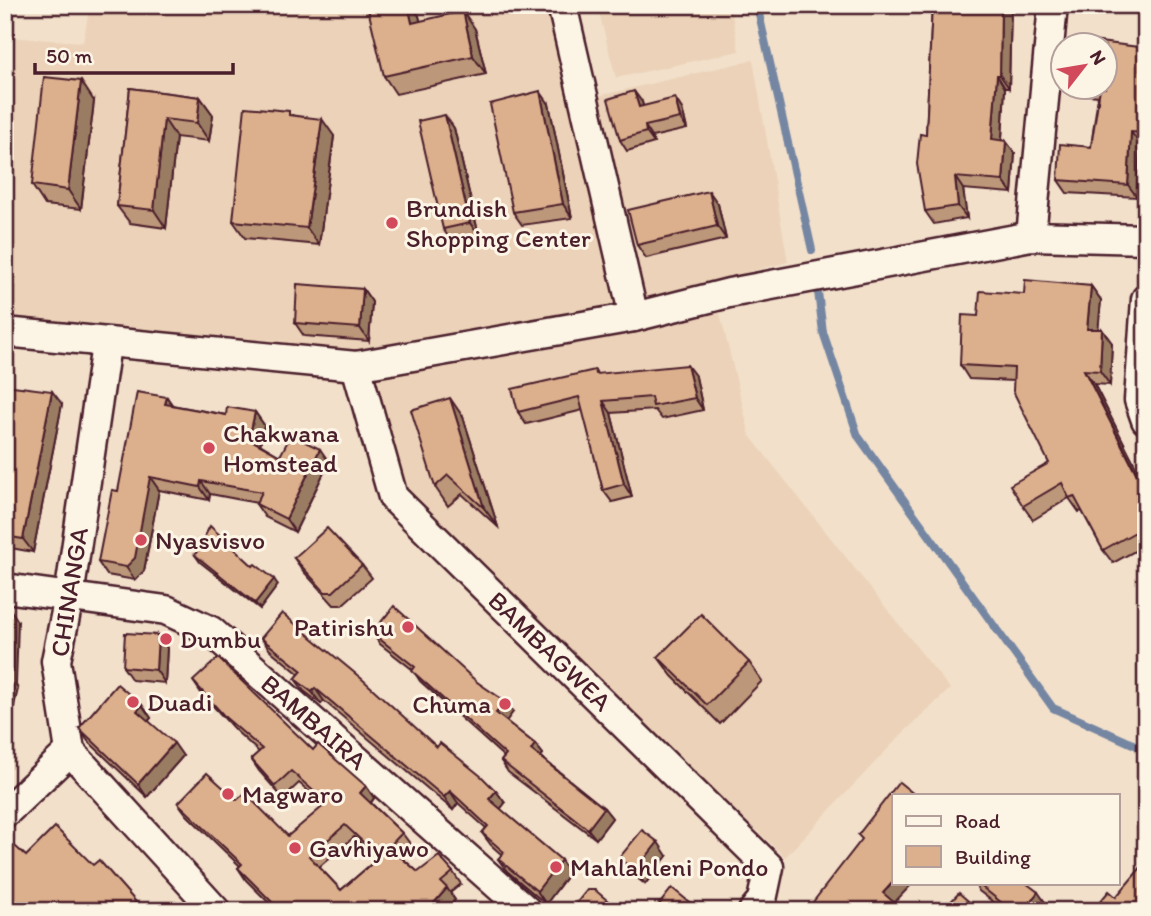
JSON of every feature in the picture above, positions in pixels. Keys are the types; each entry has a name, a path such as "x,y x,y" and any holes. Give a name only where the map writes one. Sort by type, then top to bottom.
{"street":[{"path":"562,5 634,317"},
{"path":"1031,236 1053,5"},
{"path":"5,332 106,345 356,366 634,317 729,293 1031,236 1146,239"},
{"path":"1146,299 1139,400 1146,420"},
{"name":"CHINANGA","path":"70,751 56,661 69,597 106,345"},
{"name":"BAMBAGWEA","path":"356,366 393,497 769,867 762,900 753,911"},
{"name":"BAMBAIRA","path":"5,588 166,610 211,631 527,911"},
{"path":"5,813 70,751 216,911"}],"shaded area":[{"path":"90,5 576,5 598,96 753,60 788,262 712,281 750,436 950,689 901,735 785,857 416,511 372,386 5,341 5,37 83,42"},
{"path":"597,5 730,5 739,51 616,78"}],"building":[{"path":"367,5 408,5 412,23 463,11 473,56 384,76"},
{"path":"932,5 1001,5 1000,75 997,75 992,139 1006,141 1003,181 955,177 958,206 925,211 917,164 920,134 926,135"},
{"path":"1120,45 1146,48 1146,133 1131,132 1128,185 1058,180 1060,144 1091,147 1098,102 1120,102"},
{"path":"44,77 81,81 68,190 32,185"},
{"path":"130,88 200,97 197,123 164,119 154,210 117,206"},
{"path":"540,91 563,204 513,212 490,104"},
{"path":"634,91 639,107 675,98 680,118 645,126 646,132 620,140 608,99"},
{"path":"245,107 289,111 289,115 322,119 307,228 233,221"},
{"path":"445,115 470,223 443,229 418,121"},
{"path":"709,191 717,226 637,245 628,210"},
{"path":"1025,280 1091,286 1087,329 1102,329 1100,371 1084,370 1144,489 1146,479 1146,526 1103,550 1074,496 1069,498 1062,483 1023,506 1010,485 1049,463 1013,391 1014,368 960,365 962,315 978,316 980,291 1024,294"},
{"path":"297,284 363,289 360,328 295,323"},
{"path":"687,365 695,398 653,406 651,397 603,401 624,484 603,490 579,397 518,412 512,389 595,370 596,374"},
{"path":"5,385 52,391 23,539 5,536"},
{"path":"137,392 167,397 165,404 226,415 227,407 255,412 249,439 280,456 291,435 320,449 286,519 256,504 262,492 201,481 200,487 150,477 135,558 126,567 98,562 112,490 118,491"},
{"path":"450,398 484,508 448,475 435,487 411,410"},
{"path":"210,526 253,566 255,564 274,579 255,603 195,555"},
{"path":"327,528 362,565 333,592 325,592 294,558"},
{"path":"394,606 477,682 506,702 496,713 535,744 531,750 604,808 588,829 501,761 506,755 412,671 415,667 372,633"},
{"path":"5,608 10,609 7,677 10,677 5,696"},
{"path":"282,613 362,679 437,747 440,743 482,777 496,791 489,799 561,860 537,891 498,859 504,852 482,833 488,826 450,791 444,797 315,688 312,692 295,679 302,671 261,638"},
{"path":"701,614 749,662 707,705 658,657"},
{"path":"125,633 158,635 156,670 123,667"},
{"path":"218,658 313,750 318,744 366,786 360,793 402,833 379,857 345,825 309,856 341,890 390,848 418,872 439,856 453,872 441,882 447,888 427,911 281,911 238,868 242,864 178,803 207,773 237,800 245,793 288,836 327,803 291,771 275,786 251,759 262,749 226,718 193,681"},
{"path":"117,684 142,705 137,711 174,743 138,784 79,728"},
{"path":"899,782 914,794 892,794 892,883 883,893 904,911 806,911 862,839 858,835"},
{"path":"55,827 93,865 99,860 136,902 125,911 5,911 5,837 26,856"},
{"path":"642,830 658,842 635,871 619,858"},
{"path":"1143,865 1146,868 1146,911 1093,910 1109,891 1116,897"},
{"path":"978,884 1027,884 1038,892 1023,911 1012,911"},
{"path":"672,888 694,906 690,911 654,911"},
{"path":"587,890 595,890 620,911 570,911"},
{"path":"959,893 975,907 972,911 942,911"}],"waterway":[{"path":"757,5 812,250"},
{"path":"818,292 823,332 858,436 1053,708 1146,750"}],"place":[{"name":"Brundish Shopping Center","path":"392,223"},
{"name":"Chakwana Homstead","path":"209,448"},
{"name":"Nyasvisvo","path":"141,540"},
{"name":"Patirishu","path":"408,627"},
{"name":"Dumbu","path":"166,639"},
{"name":"Duadi","path":"133,702"},
{"name":"Chuma","path":"505,704"},
{"name":"Magwaro","path":"228,794"},
{"name":"Gavhiyawo","path":"295,848"},
{"name":"Mahlahleni Pondo","path":"556,867"}]}
